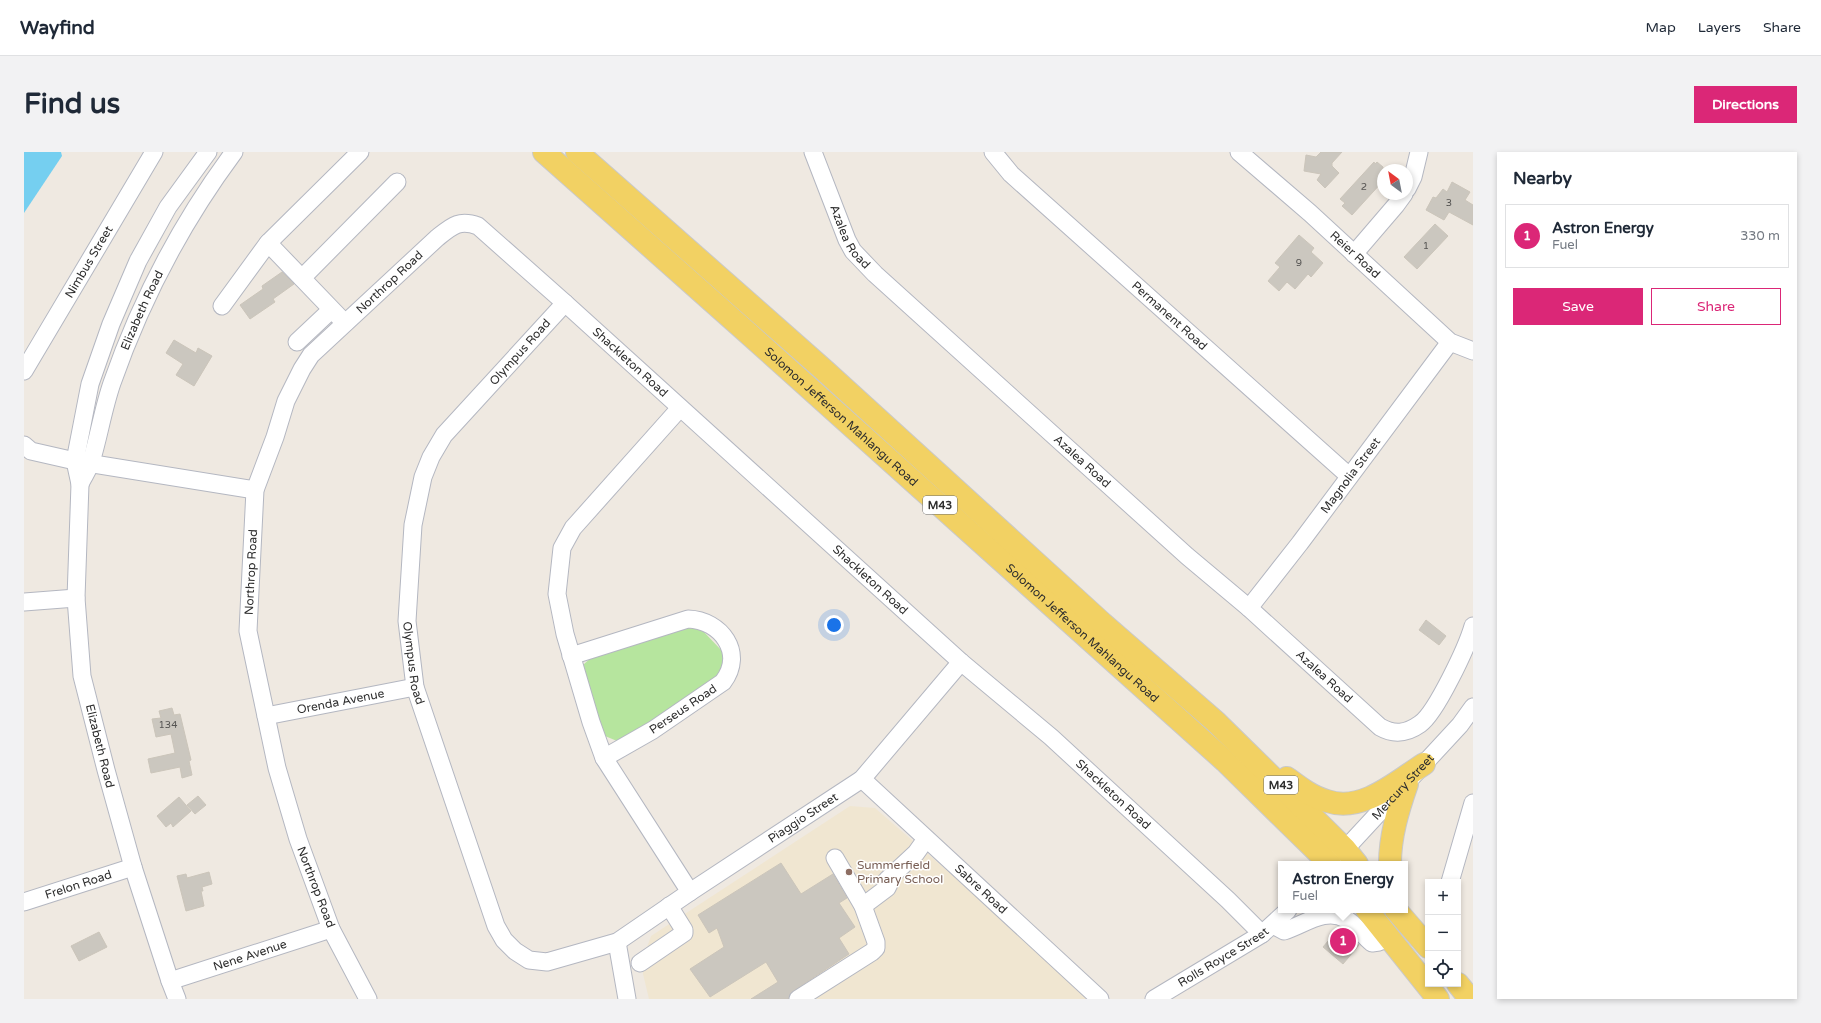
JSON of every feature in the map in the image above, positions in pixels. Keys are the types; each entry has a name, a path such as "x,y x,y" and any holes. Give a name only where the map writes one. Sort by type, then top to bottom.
{"main road":[{"name":"Solomon Jefferson Mahlangu Road","path":"544,152 1219,756 1341,860"},
{"name":"Solomon Jefferson Mahlangu Road","path":"577,152 818,365 1097,618 1243,747 1341,860"},
{"path":"1243,747 1306,792 1326,801 1336,803 1350,803 1364,800 1379,794 1424,764"},
{"path":"1390,861 1390,849 1394,824 1407,784"},
{"path":"1369,913 1438,999"},
{"path":"1399,913 1425,944"},
{"path":"1407,913 1425,942"},
{"path":"1460,987 1470,999"}],"street":[{"name":"Nimbus Street","path":"24,371 154,152"},
{"name":"Elizabeth Road","path":"177,999 133,867 82,676 76,598 80,484 90,384 111,324 138,261 164,214 208,152"},
{"name":"Elizabeth Road","path":"83,462 133,326 177,240 208,188 234,152"},
{"path":"222,306 268,243 360,152"},
{"name":"Azalea Road","path":"813,152 847,240 857,255 875,274 1187,556 1249,608 1334,684 1371,721 1387,731 1396,733 1415,727 1429,714 1457,662 1473,626"},
{"name":"Permanent Road","path":"993,152 1012,174 1349,476"},
{"name":"Reier Road","path":"1239,152 1450,342 1473,351"},
{"path":"1413,173 1419,152"},
{"path":"302,278 397,182"},
{"path":"1354,254 1400,200"},
{"name":"Northrop Road","path":"368,999 331,929 298,839 277,768 248,631 254,490 275,436 286,402 302,369 311,355 436,238 457,224 467,222 478,226"},
{"name":"Shackleton Road","path":"478,226 962,662 1051,737 1228,900 1268,930"},
{"path":"268,243 345,323"},
{"name":"Olympus Road","path":"565,303 444,435 428,464 423,477 413,525 407,621 415,687 496,926 504,940 516,952 529,960 547,962 617,942"},
{"path":"297,342 331,310"},
{"name":"Magnolia Street","path":"1249,608 1300,543 1450,342"},
{"path":"680,408 573,528 562,548 557,594 571,656 604,758 690,892"},
{"path":"24,445 31,451 83,462 254,490"},
{"path":"24,602 76,598"},
{"name":"Perseus Road","path":"571,656 688,619 700,619 717,630 726,639 731,650 732,662 728,675 723,682 653,730 604,758"},
{"name":"Piaggio Street","path":"617,942 690,892 862,780 962,662"},
{"name":"Orenda Avenue","path":"266,716 415,687"},
{"name":"Mercury Street","path":"1341,860 1424,764 1460,725 1473,707"},
{"name":"Sabre Road","path":"862,780 1100,999"},
{"path":"1451,879 1473,803"},
{"path":"863,906 887,888 889,884 887,880 916,853 926,839"},
{"path":"798,999 876,948 876,942 863,906 835,858"},
{"name":"Frelon Road","path":"24,902 133,867"},
{"path":"640,963 684,933 684,930 669,906"},
{"name":"Rolls Royce Street","path":"1154,999 1268,930 1285,913"},
{"path":"1268,930 1284,931 1317,917 1331,916 1345,918 1372,943 1390,938"},
{"name":"Nene Avenue","path":"170,981 331,929"},
{"path":"617,942 627,999"}],"shaded area":[{"name":"Summerfield Primary School","path":"850,806 875,808 1089,994 1089,999 649,999 643,974 643,959 651,936"}],"green space":[{"path":"682,627 702,630 724,653 726,658 719,675 711,682 626,738 617,741 605,736 582,673 583,665 594,655"}],"water":[{"path":"24,152 61,152 62,156 24,213"}],"building":[{"path":"1321,152 1342,152 1332,163 1332,166 1339,173 1325,188 1317,180 1321,174 1304,171 1306,155 1316,157"},
{"path":"1374,162 1375,164 1377,162 1379,164 1377,164 1377,188 1352,215 1342,206 1345,203 1340,199"},
{"path":"1452,182 1470,192 1465,200 1473,205 1473,225 1449,212 1444,220 1426,210 1433,197 1436,198 1443,189 1447,192"},
{"path":"1435,224 1448,236 1417,269 1404,257"},
{"path":"1299,235 1314,248 1311,252 1323,263 1311,277 1308,274 1295,289 1287,282 1279,291 1268,281 1280,267 1275,263"},
{"path":"282,272 294,284 273,299 275,302 250,319 240,305 263,289 262,286"},
{"path":"174,340 196,353 198,348 212,356 194,386 176,375 183,364 166,353"},
{"path":"1426,620 1446,636 1439,645 1419,630"},
{"path":"172,708 174,715 180,714 191,760 189,761 192,775 182,778 180,767 151,773 148,759 175,753 171,734 156,737 152,719 161,718 159,711"},
{"path":"198,796 206,805 195,814 187,805"},
{"path":"179,797 191,811 173,827 171,823 166,827 157,816"},
{"path":"781,863 801,894 833,874 847,898 839,903 855,927 839,938 849,954 793,991 788,999 751,999 778,982 766,962 710,997 690,969 724,947 717,928 709,933 698,915"},
{"path":"209,872 212,884 202,887 203,891 201,891 204,906 186,911 177,876 186,874 187,878"},
{"path":"1340,927 1359,945 1343,964 1323,947"},
{"path":"99,932 107,947 79,961 71,946"}],"place":[{"name":"Summerfield Primary School","path":"849,872"},
{"name":"Astron Energy","path":"1343,941"}]}
